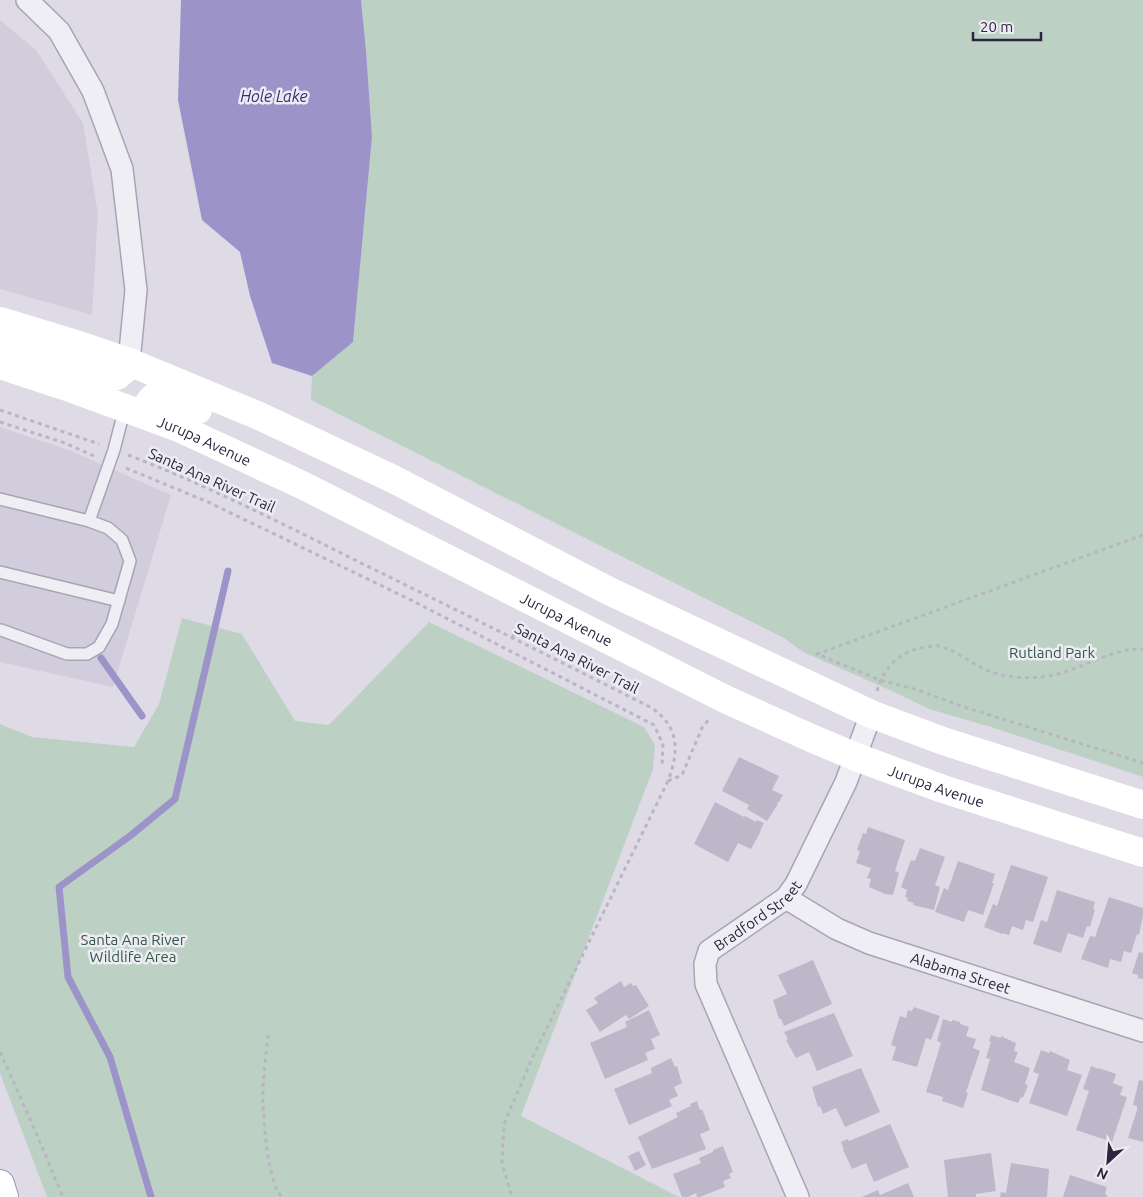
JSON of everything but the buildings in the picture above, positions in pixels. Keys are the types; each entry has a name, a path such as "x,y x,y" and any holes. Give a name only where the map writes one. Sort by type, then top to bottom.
{"main road":[{"path":"0,322 129,362 257,415 393,478 609,591 870,714 942,741 1143,805"},
{"path":"0,345 90,376 117,376 126,369 129,362"},
{"name":"Jurupa Avenue","path":"0,365 179,428 302,485 725,700 856,757 943,789 1143,853"},
{"path":"134,411 153,398 164,396 322,466 355,475 393,478"},
{"path":"0,1184 4,1197"}],"street":[{"path":"27,0 59,31 93,91 122,169 136,290 129,362"},
{"name":"Bradford Street","path":"798,1197 706,984 705,964 709,951 786,898 796,884 846,782 870,714"},
{"name":"Alabama Street","path":"786,898 837,928 869,943 1143,1031"}],"lane":[{"path":"89,521 114,450 134,411"},
{"path":"0,499 89,521 108,528 122,540 130,561 112,624 99,647 87,654 67,654 1,630"},
{"path":"0,572 119,601"}],"path":[{"name":"Santa Ana River Trail","path":"0,410 152,464 284,524 652,708 671,726 676,756 668,781 534,1054 504,1124 502,1163 512,1197"},
{"path":"0,422 66,443 208,502 409,599 654,725 663,744 662,765"},
{"path":"1143,535 817,654 880,680 918,690 961,706 1143,764"},
{"path":"880,680 899,656 916,648 938,646 989,671 1012,678 1049,676 1124,651 1143,649"},
{"path":"668,781 682,775 702,728 725,700"},
{"path":"268,1035 263,1103 270,1169 278,1194 282,1197"},
{"path":"0,1052 63,1197"}],"shaded area":[{"path":"0,20 36,50 83,123 98,214 92,315 0,289"},
{"path":"0,427 69,450 171,495 113,687 0,662"}],"green space":[{"name":"Rutland Park","path":"361,0 1143,0 1143,777 991,727 929,709 803,652 784,638 311,400 312,376 353,341 372,137"},
{"name":"Santa Ana River Wildlife Area","path":"182,618 242,634 295,721 329,725 429,622 644,727 655,745 653,769 521,1116 679,1197 47,1197 0,1073 0,724 32,737 134,747 159,704"}],"water":[{"name":"Hole Lake","path":"181,0 361,0 372,137 353,342 312,376 272,363 250,296 240,252 202,220 178,100"}],"waterway":[{"path":"151,1197 110,1057 68,977 59,887 130,836 175,799 228,571"},
{"path":"101,658 142,716"}]}
